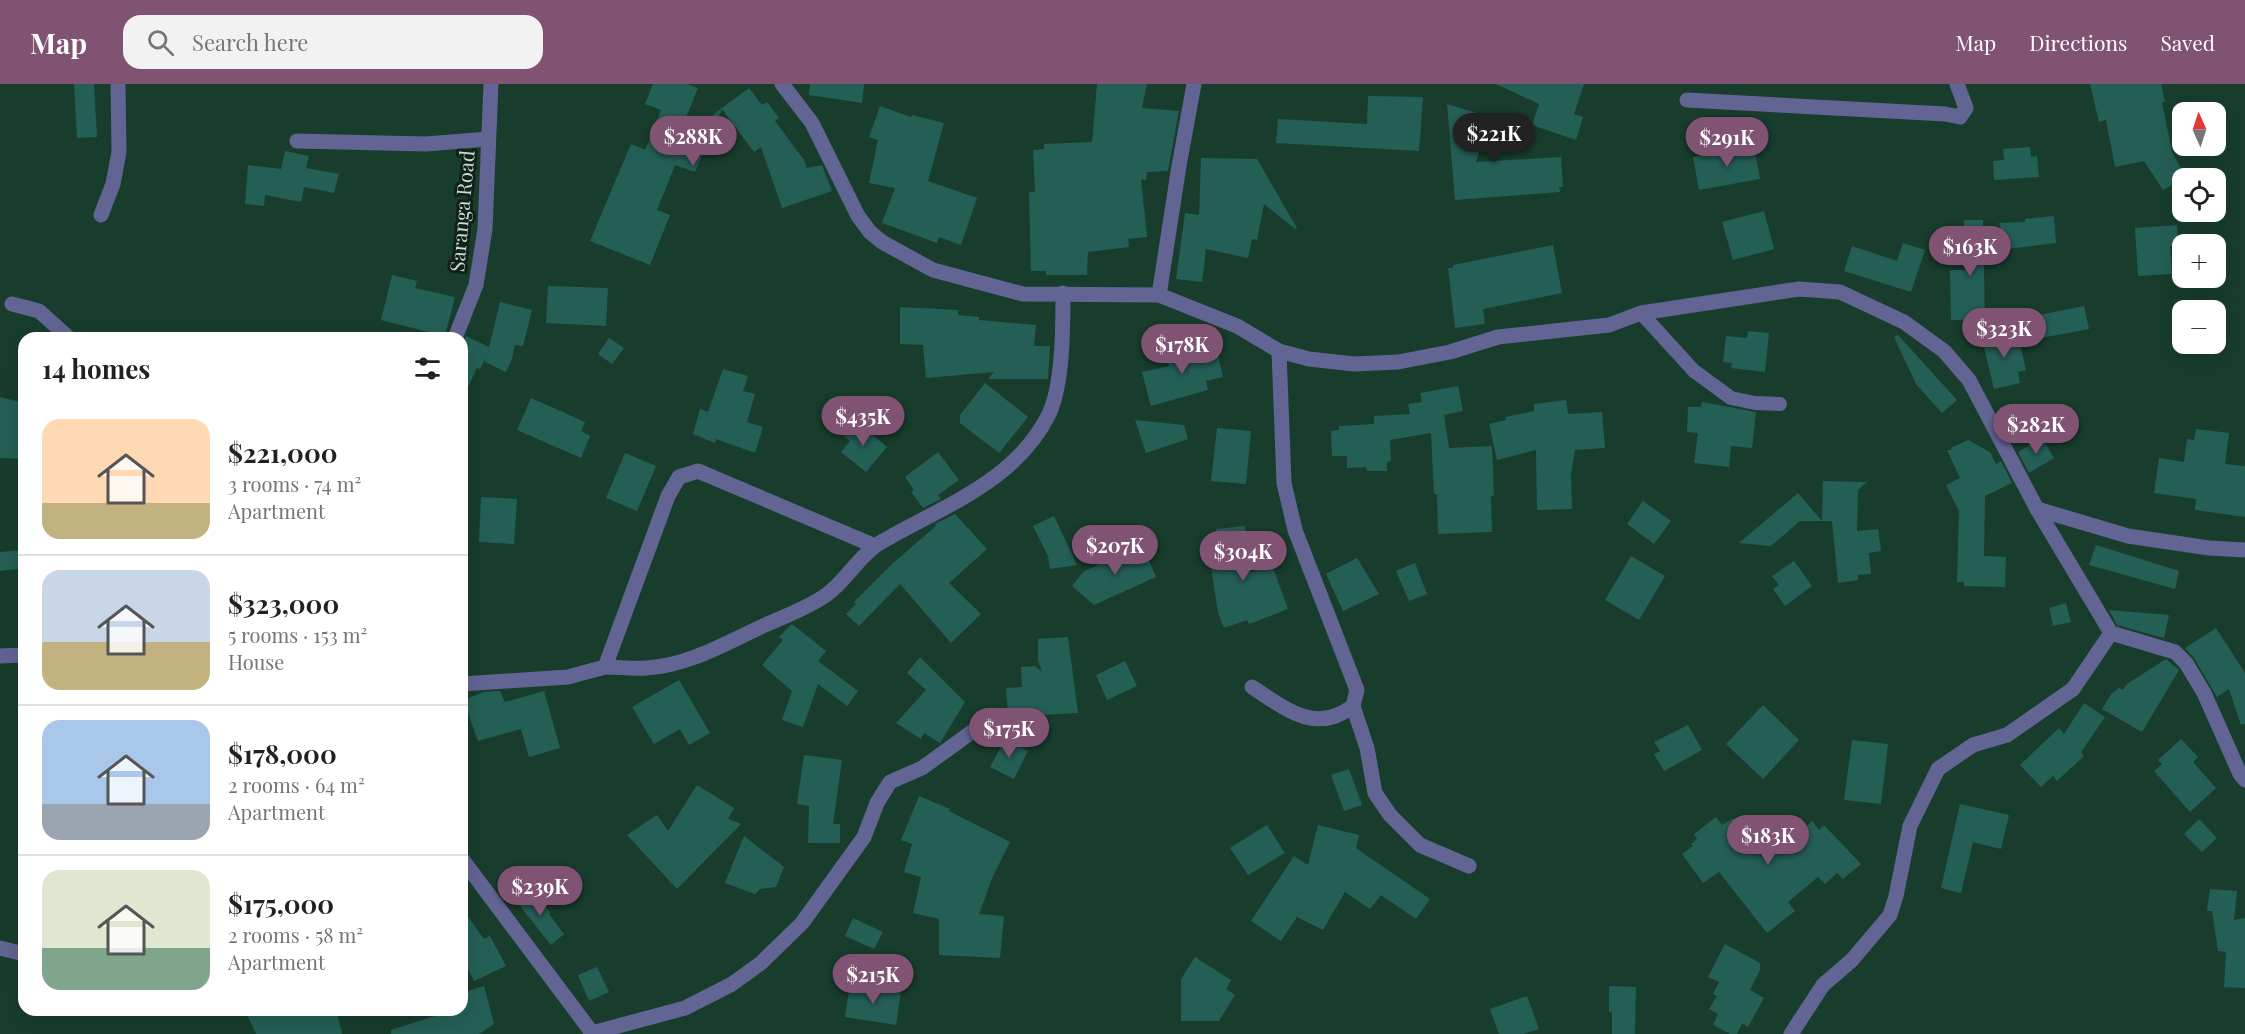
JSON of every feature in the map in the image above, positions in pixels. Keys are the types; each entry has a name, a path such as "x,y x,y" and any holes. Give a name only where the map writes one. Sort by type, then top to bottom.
{"street":[{"path":"100,215 113,184 119,152 118,84"},
{"name":"Saranga Road","path":"457,332 476,285 485,229 491,84"},
{"path":"782,84 812,123 858,216 870,232 882,242 933,270 1023,294 1159,296 1237,326 1279,351 1309,359 1342,362 1398,362 1450,352 1498,337 1609,325 1641,313 1799,289 1840,292 1904,322 1944,351 1969,380 2037,509 2111,633 2175,652 2187,663 2204,693 2240,774 2245,780"},
{"path":"1159,296 1194,84"},
{"path":"1687,100 1946,114 1960,117 1966,108 1957,84"},
{"path":"297,141 426,144 488,139"},
{"path":"468,684 568,677 605,667 647,668 690,659 827,595 875,546 976,490 1009,468 1031,441 1048,415 1058,385 1063,293"},
{"path":"12,304 39,311 62,332"},
{"path":"1279,351 1284,483 1295,530 1357,690 1353,706 1367,748 1374,793 1390,815 1420,845 1469,866"},
{"path":"605,667 668,496 679,477 698,471 875,546"},
{"path":"2037,509 2128,536 2209,548 2245,550"},
{"path":"1791,1034 1823,985 1852,960 1890,915 1910,826 1938,769 1973,745 2007,735 2073,689 2111,633"},
{"path":"0,656 18,655"},
{"path":"1252,687 1291,712 1316,720 1340,716 1353,706"},
{"path":"468,867 592,1034 685,1008 732,984 761,963 802,923 864,837 877,803 890,782 922,768 991,718"},
{"path":"0,948 18,952"}],"lane":[{"path":"1641,313 1694,371 1731,398 1755,404 1780,404"}],"building":[{"path":"74,84 94,84 97,137 77,138"},
{"path":"653,84 687,84 698,88 676,142 749,88 762,105 767,102 779,118 775,121 804,160 807,168 822,165 832,191 782,208 761,147 754,152 722,109 695,172 675,165 657,210 670,215 650,265 590,241 631,144 645,150 661,110 645,104"},
{"path":"810,84 864,84 862,103 809,95"},
{"path":"1097,84 1147,84 1142,108 1179,111 1168,171 1147,172 1146,180 1141,179 1147,237 1128,239 1129,247 1088,252 1087,275 1046,275 1046,271 1031,271 1029,192 1035,192 1033,150 1044,149 1044,144 1092,142"},
{"path":"1496,84 1584,84 1574,114 1583,117 1576,140 1532,125 1539,104"},
{"path":"2090,84 2161,84 2172,156 2181,168 2172,168 2172,185 2163,190 2144,161 2115,167 2106,120 2099,122"},
{"path":"1368,96 1423,97 1419,151 1276,143 1278,119 1367,124"},
{"path":"1447,104 1490,117 1476,162 1561,157 1563,187 1559,187 1560,192 1455,200"},
{"path":"880,106 911,117 912,115 944,123 928,181 977,198 961,245 939,237 937,243 882,223 895,188 869,183 878,140 869,137"},
{"path":"1754,146 1760,179 1699,190 1693,157"},
{"path":"2030,147 2031,157 2037,156 2039,177 1994,180 1993,161 2004,160 2003,149"},
{"path":"285,151 309,156 306,168 339,174 334,193 304,187 301,202 265,195 264,206 245,204 248,165 281,169"},
{"path":"1201,158 1257,159 1297,228 1295,229 1264,204 1257,240 1252,239 1248,258 1206,249 1202,282 1176,279 1185,213 1199,215"},
{"path":"1764,211 1774,249 1733,260 1722,222"},
{"path":"2054,216 2056,243 2006,249 1999,223 2025,222 2025,219"},
{"path":"1964,220 1983,220 1985,320 1951,320 1950,270 1965,270"},
{"path":"2177,225 2177,234 2172,234 2172,246 2170,246 2172,274 2138,276 2135,228"},
{"path":"1903,243 1925,250 1911,292 1844,271 1852,246 1897,261"},
{"path":"1553,245 1562,293 1483,309 1485,324 1455,328 1448,268 1453,268 1453,265"},
{"path":"392,275 417,281 415,288 455,297 446,332 429,332 381,320"},
{"path":"548,286 608,288 606,326 546,323"},
{"path":"500,302 532,310 523,346 515,345 506,372 485,362 486,358 480,369 477,368 468,387 468,337 489,347"},
{"path":"2084,306 2089,329 2031,340 2025,318"},
{"path":"900,307 958,310 958,315 979,317 979,320 1036,325 1034,346 1050,346 1048,379 988,379 994,372 926,378 923,345 900,344"},
{"path":"1748,331 1769,333 1765,372 1731,368 1732,363 1723,362 1726,336 1747,338"},
{"path":"2017,331 2026,370 2018,372 2020,383 1994,389 1982,339"},
{"path":"1898,335 1957,400 1942,413 1916,384 1894,337"},
{"path":"609,338 624,348 612,364 598,354"},
{"path":"1199,343 1202,356 1217,352 1223,377 1206,381 1208,390 1151,406 1142,372 1169,366 1165,351"},
{"path":"723,369 748,376 743,391 755,394 747,422 763,427 755,453 716,439 715,443 693,434 700,409 708,412"},
{"path":"985,383 1028,417 999,453 960,423 960,415"},
{"path":"1458,386 1463,411 1444,415 1449,448 1492,446 1494,496 1491,496 1492,532 1438,534 1431,433 1390,440 1391,461 1387,462 1387,471 1367,471 1366,467 1347,468 1347,456 1332,456 1331,431 1339,430 1339,426 1374,424 1374,416 1410,414 1408,404 1422,402 1420,393"},
{"path":"0,397 18,402 18,459 0,458"},
{"path":"531,398 585,422 581,431 590,436 581,458 517,430"},
{"path":"1566,400 1568,414 1602,412 1605,448 1575,450 1571,475 1572,509 1537,510 1536,450 1497,460 1489,424 1506,420 1505,417 1534,411 1534,404"},
{"path":"1702,402 1756,412 1752,448 1731,446 1729,467 1694,463 1698,433 1687,432 1688,407 1701,407"},
{"path":"1135,420 1184,425 1188,439 1146,453"},
{"path":"857,422 887,447 866,472 841,452 850,441 844,437"},
{"path":"1217,428 1251,431 1246,484 1211,481"},
{"path":"2196,429 2229,433 2225,464 2245,466 2245,517 2195,510 2196,499 2154,493 2159,458 2184,462 2187,439 2194,440"},
{"path":"2042,438 2054,458 2029,473 2018,452"},
{"path":"1968,440 1990,452 1996,464 2001,461 2012,483 1985,496 1984,556 2006,557 2005,587 1964,586 1964,582 1957,582 1959,511 1946,485 1960,478 1947,450 1952,450 1951,448"},
{"path":"938,452 959,480 938,495 941,499 923,508 911,492 914,490 905,477"},
{"path":"625,453 656,466 637,511 606,498"},
{"path":"1823,481 1867,482 1858,490 1857,531 1878,529 1881,551 1869,553 1871,574 1858,575 1858,580 1838,583 1832,521 1822,521"},
{"path":"1798,493 1822,521 1800,521 1771,546 1739,543"},
{"path":"481,497 517,499 514,544 479,542"},
{"path":"1643,501 1671,521 1654,544 1627,524"},
{"path":"955,514 987,549 949,583 981,614 951,643 900,584 859,626 846,614 856,604 854,602 892,564 936,526 935,524"},
{"path":"1054,516 1077,565 1050,569 1048,556 1033,526"},
{"path":"1245,526 1251,572 1272,565 1288,609 1249,624 1247,620 1224,628 1218,613 1210,561 1220,559 1216,529"},
{"path":"1142,545 1156,577 1094,605 1072,586 1084,571"},
{"path":"2096,545 2179,571 2175,589 2089,565"},
{"path":"18,550 18,569 0,571 0,552"},
{"path":"1631,556 1665,576 1639,620 1605,600"},
{"path":"1357,558 1379,594 1343,611 1326,574"},
{"path":"1794,561 1812,586 1785,606 1773,589 1779,585 1772,576"},
{"path":"1415,563 1427,594 1409,601 1396,571"},
{"path":"2066,603 2071,622 2053,626 2049,608"},
{"path":"2109,610 2169,615 2164,638 2117,625"},
{"path":"792,624 826,651 818,661 858,691 847,706 818,684 803,727 782,720 792,691 762,665 783,640 779,637"},
{"path":"2216,628 2245,673 2245,724 2241,725 2229,689 2217,697 2194,658 2185,648"},
{"path":"1068,637 1078,713 1008,717 1006,688 1022,687 1021,667 1035,666 1042,672 1038,660 1038,639"},
{"path":"920,657 965,702 940,743 924,733 921,739 896,723 926,690 907,673"},
{"path":"2166,659 2179,670 2142,732 2102,709 2111,694 2119,688 2123,690 2127,684"},
{"path":"1125,661 1137,686 1107,700 1096,675"},
{"path":"679,680 710,733 689,745 680,729 654,744 632,707"},
{"path":"500,691 505,702 544,691 560,748 529,757 521,729 478,741 468,714 468,698 484,692"},
{"path":"2084,703 2105,717 2081,752 2084,756 2057,781 2053,776 2041,787 2020,765 2059,728 2064,734"},
{"path":"1763,705 1799,740 1763,779 1726,744"},
{"path":"1688,725 1702,750 1664,771 1654,754 1660,751 1654,742"},
{"path":"1005,739 1028,751 1014,779 990,767"},
{"path":"2181,739 2198,757 2193,762 2216,788 2190,812 2154,771 2162,764 2158,760"},
{"path":"1852,740 1888,744 1881,804 1844,800"},
{"path":"804,755 842,760 833,824 840,824 840,843 808,843 809,806 797,804"},
{"path":"1349,769 1362,805 1344,811 1331,775"},
{"path":"697,785 734,808 728,819 741,824 677,889 627,835 657,815 668,831"},
{"path":"919,796 950,809 949,811 1010,842 993,876 979,914 1004,916 1000,958 939,955 939,919 913,913 921,877 904,872 912,844 901,840"},
{"path":"1960,804 2009,815 2001,849 1973,842 1961,893 1941,888"},
{"path":"1716,817 1722,825 1733,818 1764,859 1780,844 1784,847 1812,821 1819,830 1824,825 1861,864 1843,879 1837,873 1825,884 1818,877 1788,902 1795,911 1767,933 1719,872 1703,883 1682,854 1693,846 1691,844 1697,839 1694,834"},
{"path":"2199,819 2217,838 2202,852 2184,834"},
{"path":"1267,825 1285,853 1248,875 1230,848"},
{"path":"1318,825 1359,835 1356,848 1430,899 1416,919 1381,895 1370,909 1345,892 1323,930 1297,917 1281,941 1251,921 1294,856 1308,865"},
{"path":"744,836 784,867 776,887 760,889 755,894 725,883"},
{"path":"2210,889 2237,891 2234,920 2245,918 2245,988 2224,987 2226,952 2218,951 2212,911 2207,911"},
{"path":"530,890 550,912 549,914 564,934 551,945 516,901"},
{"path":"468,916 484,939 490,936 506,966 474,981 468,970"},
{"path":"853,918 883,932 874,949 845,936"},
{"path":"1725,944 1760,963 1760,970 1750,990 1764,998 1748,1027 1742,1023 1737,1034 1730,1034 1713,1025 1718,1014 1709,1009 1717,996 1713,994 1719,982 1708,977"},
{"path":"1195,957 1231,980 1226,989 1235,995 1219,1021 1181,1021 1181,979"},
{"path":"597,967 609,992 589,1001 578,975"},
{"path":"850,984 901,992 896,1025 845,1017"},
{"path":"484,986 494,1024 479,1034 391,1034 391,1030 435,1016 468,1016 468,991"},
{"path":"1609,986 1636,987 1635,1034 1612,1034"},
{"path":"1527,996 1539,1029 1523,1034 1499,1034 1490,1009"},
{"path":"248,1016 338,1016 342,1034 256,1034"}]}
